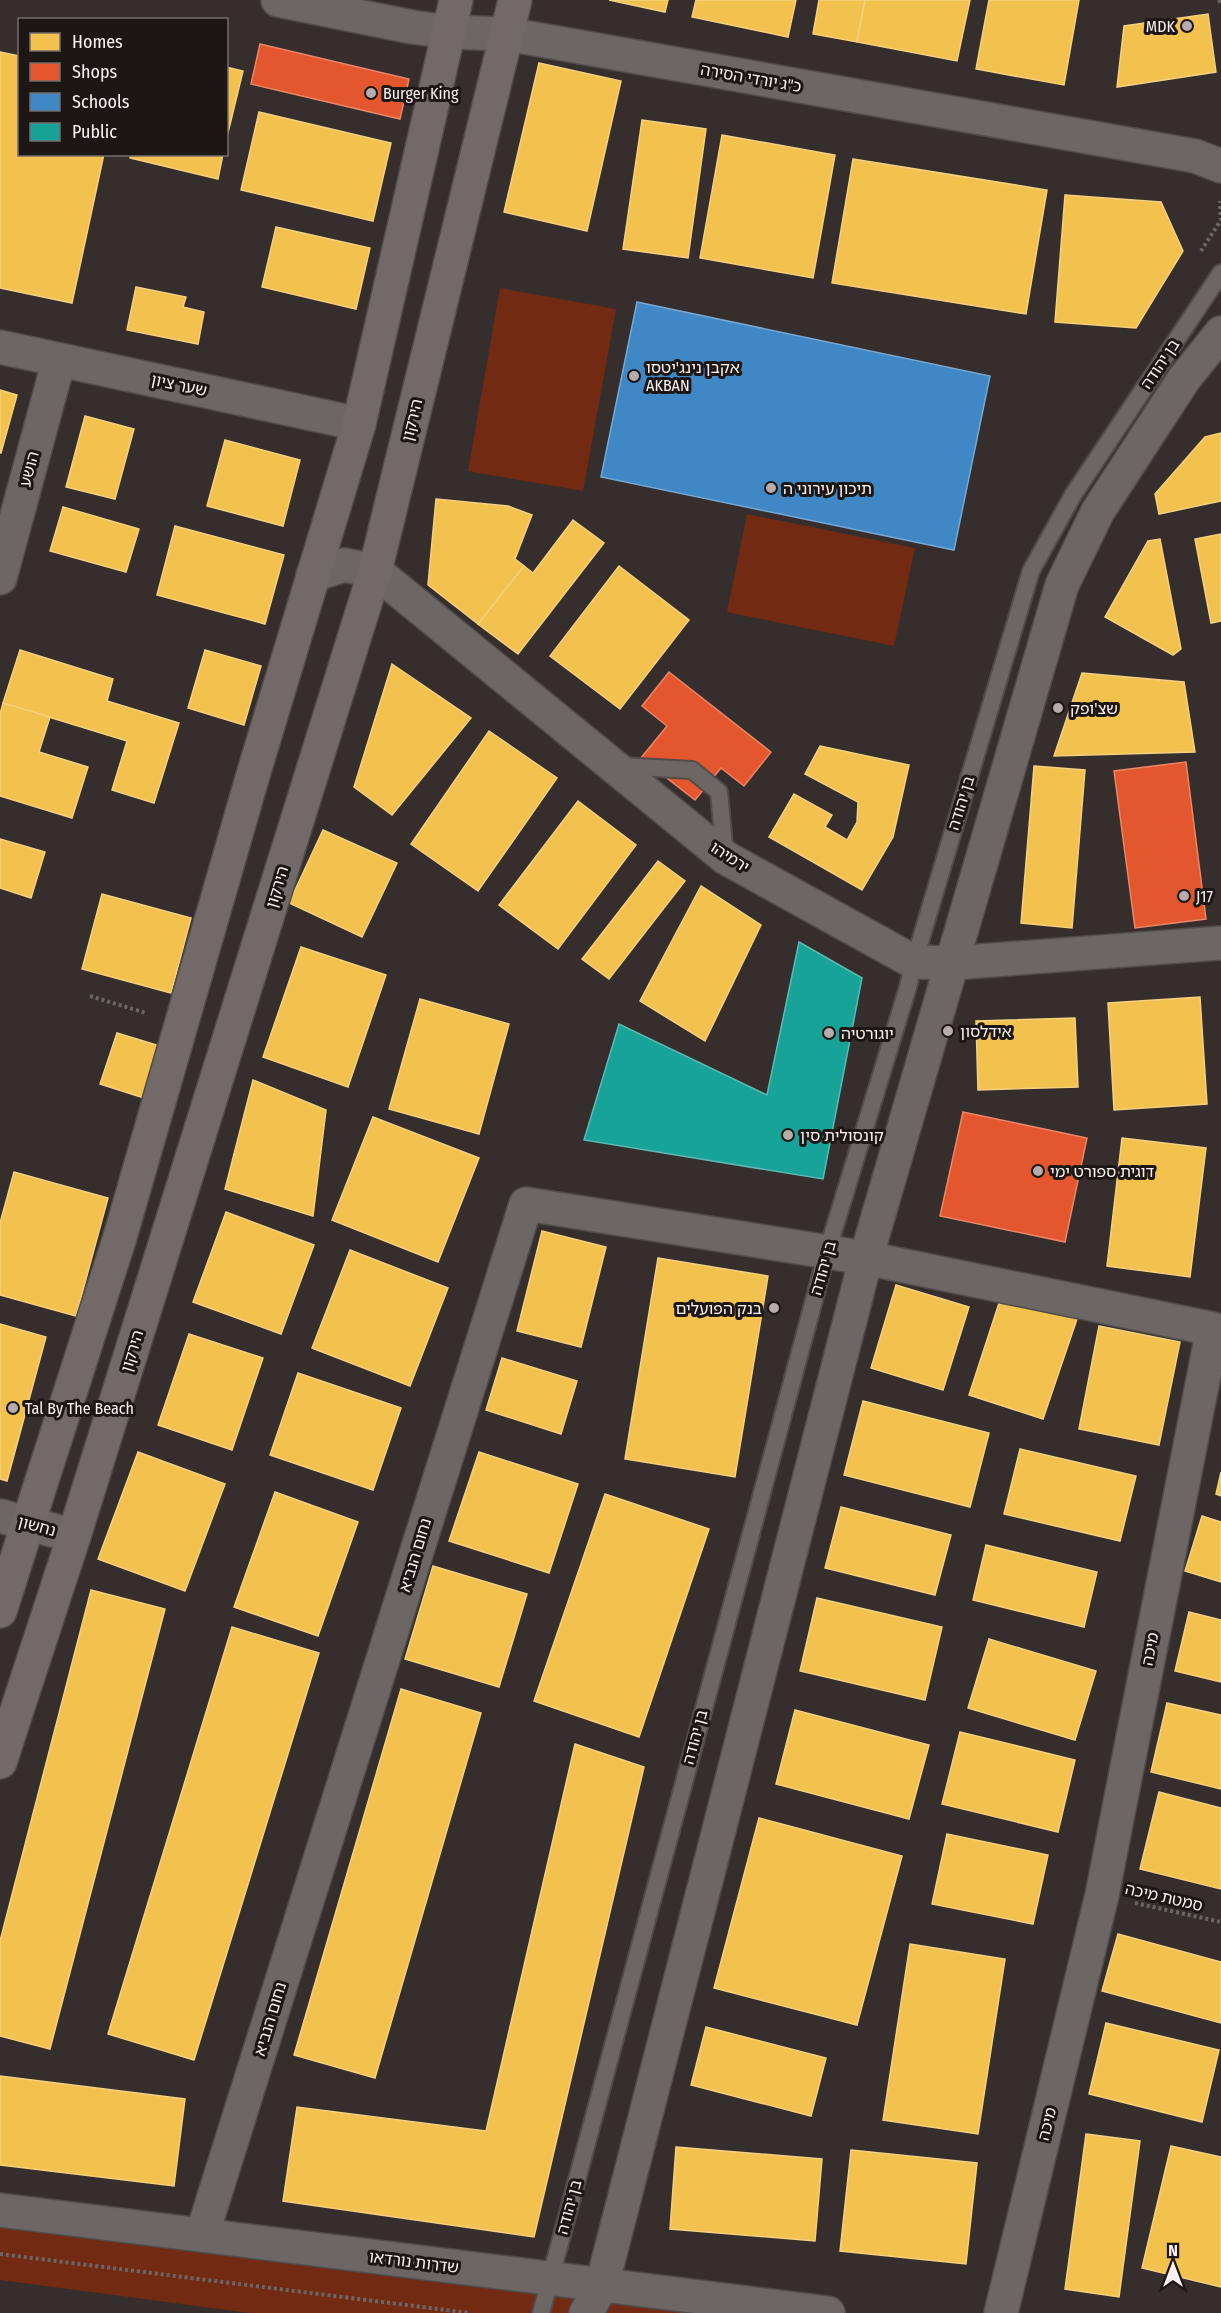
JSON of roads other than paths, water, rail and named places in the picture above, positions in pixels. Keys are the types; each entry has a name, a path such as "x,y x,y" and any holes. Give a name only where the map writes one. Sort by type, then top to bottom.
{"main road":[{"path":"0,1611 15,1520 120,1237 313,574 359,424 456,0"},
{"name":"הירקון","path":"0,1762 74,1536 375,571 515,0"}],"street":[{"name":"כ\"ג יורדי הסירה","path":"279,0 411,27 449,32 507,34 1194,156 1221,166"},
{"name":"בן יהודה","path":"594,2299 866,1258 1062,585 1098,511 1184,379 1221,333"},
{"name":"שער ציון","path":"0,347 359,424"},
{"name":"הושע","path":"0,578 59,360"},
{"path":"1184,379 1221,361"},
{"name":"ירמיהו","path":"313,574 344,564 375,571 726,858 914,962 953,963 1221,944"},
{"name":"נחום הנביא","path":"202,2235 526,1204 866,1258"},
{"name":"מיכה","path":"866,1258 1213,1329 1102,1895 1001,2313"},
{"name":"נחשון","path":"15,1520 74,1536"},
{"name":"שדרות נורדאו","path":"0,2210 549,2278 594,2299 828,2313"}],"lane":[{"name":"בן יהודה","path":"541,2313 826,1252 908,987 1030,571 1073,495 1221,273"},
{"path":"610,765 692,770 719,792 726,858"}],"place":[{"name":"MDK","path":"1187,26"},
{"name":"Burger King","path":"371,93"},
{"name":"אקבן נינג'יטסו AKBAN","path":"634,376"},
{"name":"תיכון עירוני ה","path":"771,488"},
{"name":"שצ'ופק","path":"1058,708"},
{"name":"J17","path":"1184,896"},
{"name":"אידלסון","path":"948,1031"},
{"name":"יוגורטיה","path":"829,1033"},
{"name":"קונסולית סין","path":"788,1135"},
{"name":"דוגית ספורט ימי","path":"1038,1171"},
{"name":"בנק הפועלים","path":"774,1308"},
{"name":"Tal By The Beach","path":"13,1408"}]}
